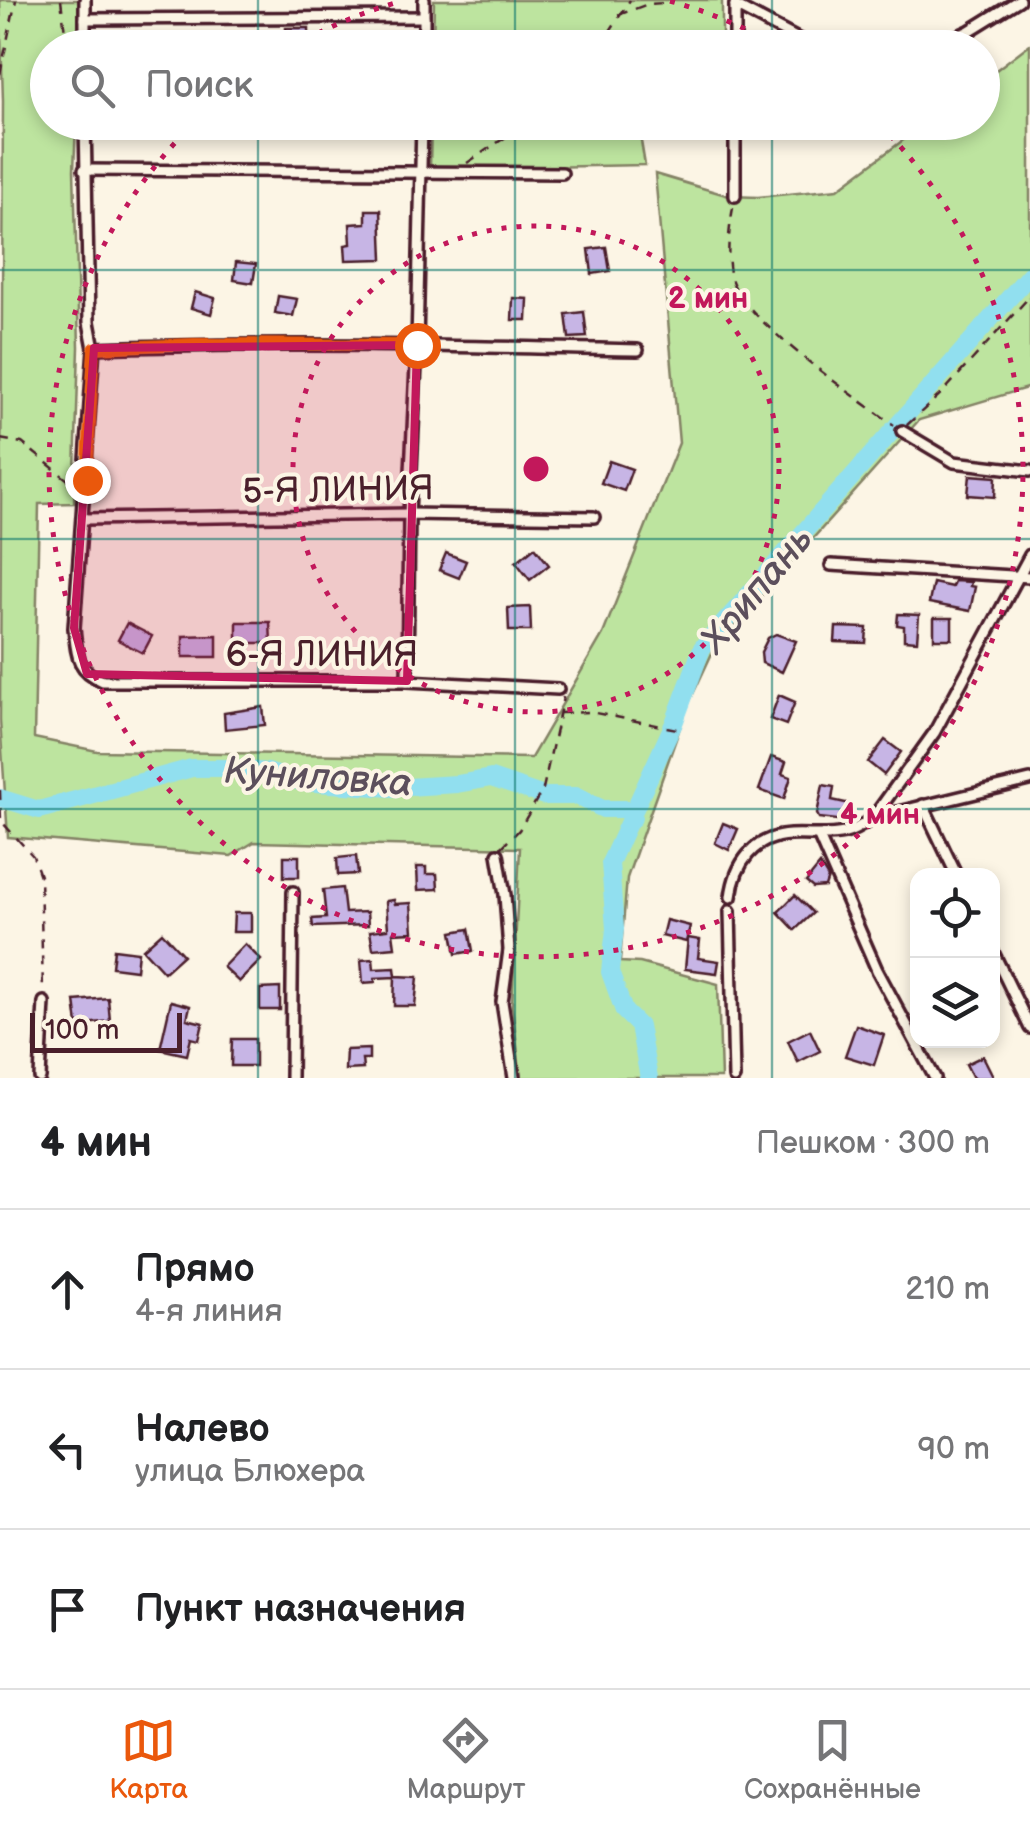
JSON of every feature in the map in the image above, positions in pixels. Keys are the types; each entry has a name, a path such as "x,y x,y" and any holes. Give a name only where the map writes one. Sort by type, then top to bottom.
{"street":[{"path":"86,0 86,30"},
{"path":"424,0 424,30"},
{"path":"969,30 1019,0"},
{"path":"735,30 735,3 783,30"},
{"path":"86,19 424,17"},
{"path":"84,520 94,348 85,140"},
{"path":"407,681 422,140"},
{"path":"735,140 735,196"},
{"path":"84,170 562,173"},
{"path":"94,348 194,344 638,350"},
{"path":"902,431 954,462 1030,471"},
{"name":"5-Я ЛИНИЯ","path":"84,520 409,514 594,517"},
{"name":"6-Я ЛИНИЯ","path":"84,520 74,628 78,662 87,674 103,680 407,681 558,688"},
{"path":"873,818 934,733 1024,577 1030,554"},
{"path":"831,565 1024,577"},
{"path":"731,897 734,874 746,856 766,841 788,835 850,832 873,818 1030,780"},
{"path":"923,805 953,868"},
{"path":"819,836 877,970 935,1078"},
{"path":"498,854 509,950 502,1002 514,1078"},
{"path":"291,1078 293,892"},
{"path":"730,911 734,1078"},
{"path":"996,958 1030,1028"},
{"path":"40,1078 44,1002"}],"path":[{"path":"0,74 16,0"},
{"path":"62,0 65,30"},
{"path":"609,30 630,0"},
{"path":"617,16 648,4 664,3"},
{"path":"466,163 501,140"},
{"path":"735,196 728,230 732,281 764,323 839,387 902,431 1030,296"},
{"path":"0,439 22,443 71,483"},
{"path":"498,854 506,840 519,830 543,789 563,694 558,688"},
{"path":"560,712 590,712 677,728"},
{"path":"0,790 1,821 33,856 40,876 44,1002"}],"highlighted area":[{"path":"417,345 407,681 87,674 74,628 94,348"}],"green space":[{"path":"0,0 80,0 79,30 30,30 30,140 75,140 79,347 74,503 39,504 34,738 97,751 531,758 603,634 679,443 655,174 729,196 758,197 838,189 903,140 1000,140 1000,67 1030,44 1030,387 919,420 714,649 688,705 627,878 620,962 640,963 718,984 721,1078 521,1078 512,1006 520,848 254,842 231,856 8,837 0,720"},
{"path":"434,0 722,0 722,30 433,30"},
{"path":"431,140 641,140 645,165 430,169"}],"building":[{"path":"366,210 381,210 383,259 346,260 345,245 351,244 350,224 366,223"},
{"path":"606,247 610,271 592,274 589,249"},
{"path":"236,262 256,264 253,283 234,280"},
{"path":"195,292 215,298 211,314 191,308"},
{"path":"278,296 297,299 293,316 275,313"},
{"path":"513,298 528,299 527,320 512,320"},
{"path":"584,312 587,337 569,338 566,314"},
{"path":"609,461 632,469 624,491 601,483"},
{"path":"970,475 996,477 995,497 968,495"},
{"path":"535,547 549,565 530,580 516,562"},
{"path":"446,553 466,561 459,578 439,570"},
{"path":"954,581 971,582 970,586 975,587 970,611 929,603 933,583 952,587"},
{"path":"530,607 531,631 509,631 508,608"},
{"path":"898,614 919,615 917,641 904,640 904,626 897,625"},
{"path":"934,618 952,618 952,639 934,639"},
{"path":"237,622 270,622 271,643 237,643"},
{"path":"127,623 152,636 143,653 118,640"},
{"path":"836,627 867,628 866,643 835,642"},
{"path":"776,634 796,641 782,672 762,663 761,652 768,638"},
{"path":"217,635 217,657 183,657 183,636"},
{"path":"779,695 795,702 786,725 770,719"},
{"path":"263,707 265,725 225,729 224,713"},
{"path":"885,740 901,752 884,775 868,762"},
{"path":"771,757 786,762 782,774 791,777 784,799 759,790"},
{"path":"823,785 834,787 832,800 850,804 846,821 819,818"},
{"path":"723,823 738,829 729,850 715,843"},
{"path":"284,856 299,856 299,877 284,877"},
{"path":"356,856 358,874 338,875 337,858"},
{"path":"820,865 828,878 825,887 813,888 806,882"},
{"path":"417,867 426,867 426,874 437,874 438,889 418,890"},
{"path":"342,888 345,913 367,912 368,925 313,927 312,919 326,918 323,890"},
{"path":"795,895 813,913 795,930 778,912"},
{"path":"394,900 395,904 411,903 413,932 393,933 395,947 373,949 370,931 388,929 386,901"},
{"path":"234,913 251,913 251,932 233,932"},
{"path":"666,920 690,926 686,942 662,936"},
{"path":"469,929 473,951 456,954 452,932"},
{"path":"162,932 183,955 164,972 143,949"},
{"path":"688,938 700,940 698,958 719,961 717,973 685,969"},
{"path":"245,944 261,960 239,982 223,967"},
{"path":"114,949 138,952 136,970 112,967"},
{"path":"373,959 374,969 395,968 396,976 418,977 415,1006 394,1006 395,977 363,983 361,960"},
{"path":"280,988 280,1010 260,1010 260,989"},
{"path":"108,998 110,1021 78,1025 75,1001"},
{"path":"171,1001 190,1006 187,1019 203,1023 199,1040 191,1038 187,1055 160,1049"},
{"path":"856,1025 884,1035 874,1065 845,1056"},
{"path":"810,1030 820,1051 798,1062 788,1041"},
{"path":"232,1039 255,1039 255,1066 231,1066"},
{"path":"369,1049 369,1059 362,1059 363,1069 345,1070 346,1050"},
{"path":"983,1056 994,1078 973,1078 966,1064"}],"waterway":[{"name":"Хрипань","path":"649,1078 639,1026 624,1011 610,972 615,929 610,863 674,723 702,648 1030,274"},
{"name":"Куниловка","path":"0,798 39,810 192,768 224,768 268,772 301,782 391,788 491,778 544,796 576,796 603,809 625,809 633,818"}],"route":[{"path":"87,480 94,348 194,344 417,345"}]}
